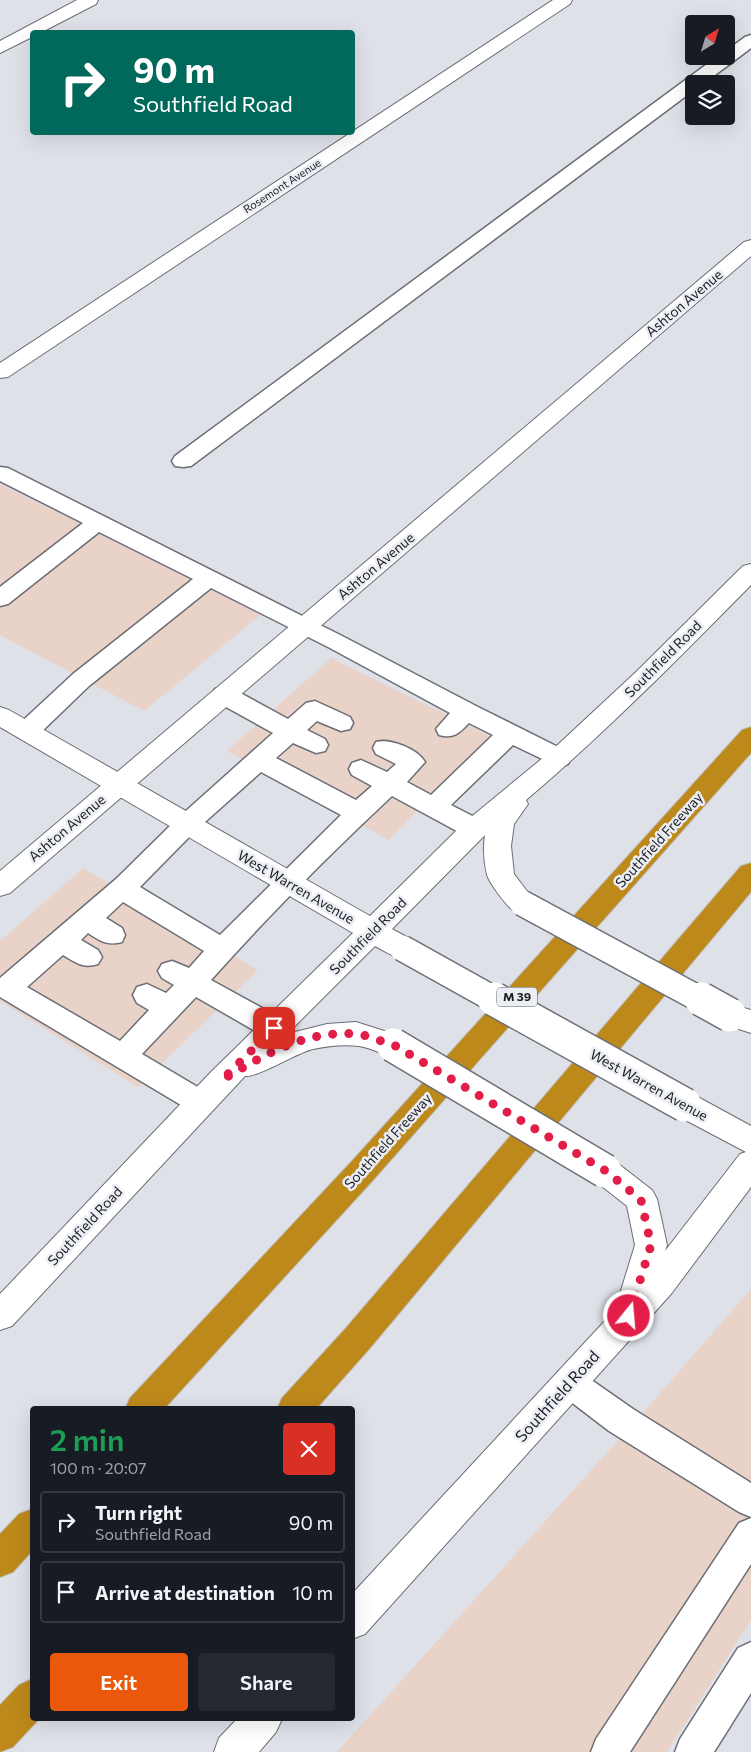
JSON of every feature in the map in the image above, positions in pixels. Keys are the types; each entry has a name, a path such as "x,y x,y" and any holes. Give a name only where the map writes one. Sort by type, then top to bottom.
{"highway":[{"name":"Southfield Freeway","path":"145,1406 363,1170 751,736"},
{"path":"297,1406 358,1338 751,873"},
{"path":"0,1560 30,1528"},
{"path":"0,1734 30,1700"}],"main road":[{"path":"34,30 90,0"},
{"name":"Rosemont Avenue","path":"0,372 564,0"},
{"path":"0,48 30,32"},
{"name":"Ashton Avenue","path":"0,886 751,246"},
{"name":"Southfield Road","path":"0,1316 222,1080 274,1028 475,829 559,758 648,675 751,571"},
{"name":"West Warren Avenue","path":"0,716 372,932 751,1141"},
{"path":"536,777 501,822 496,846 500,876 522,903 740,1018"},
{"path":"222,1080 269,1053 309,1037 356,1034 394,1045 606,1171 641,1200 651,1245 629,1316"},
{"name":"Southfield Road","path":"355,1618 659,1284 751,1163"}],"lane":[{"path":"183,461 751,40"},
{"path":"0,473 305,626 467,712 559,758"},
{"path":"1,597 98,522"},
{"path":"27,731 82,680 209,578"},
{"path":"224,695 316,745"},
{"path":"201,1103 4,986 88,920 187,824 315,709 341,724"},
{"path":"448,729 467,712"},
{"path":"434,807 510,734"},
{"path":"122,1056 158,1001 182,977 222,949 287,882 417,758 385,748"},
{"path":"258,759 358,813"},
{"path":"361,769 475,829"},
{"path":"122,889 222,949"},
{"path":"88,920 112,935"},
{"path":"62,941 88,957"},
{"path":"182,977 274,1028"},
{"path":"569,1382 621,1420 751,1501"},
{"path":"610,1752 751,1534"},
{"path":"694,1752 751,1660"}],"shaded area":[{"path":"0,484 263,613 144,711 0,635"},
{"path":"331,658 490,736 389,840 227,751"},
{"path":"83,868 258,970 138,1087 0,1001 0,941"},
{"path":"751,1289 751,1620 667,1752 337,1752 649,1406"}],"route":[{"path":"274,1028 222,1080 269,1053 309,1037 356,1034 394,1045 606,1171 641,1200 651,1245 629,1316"}]}
